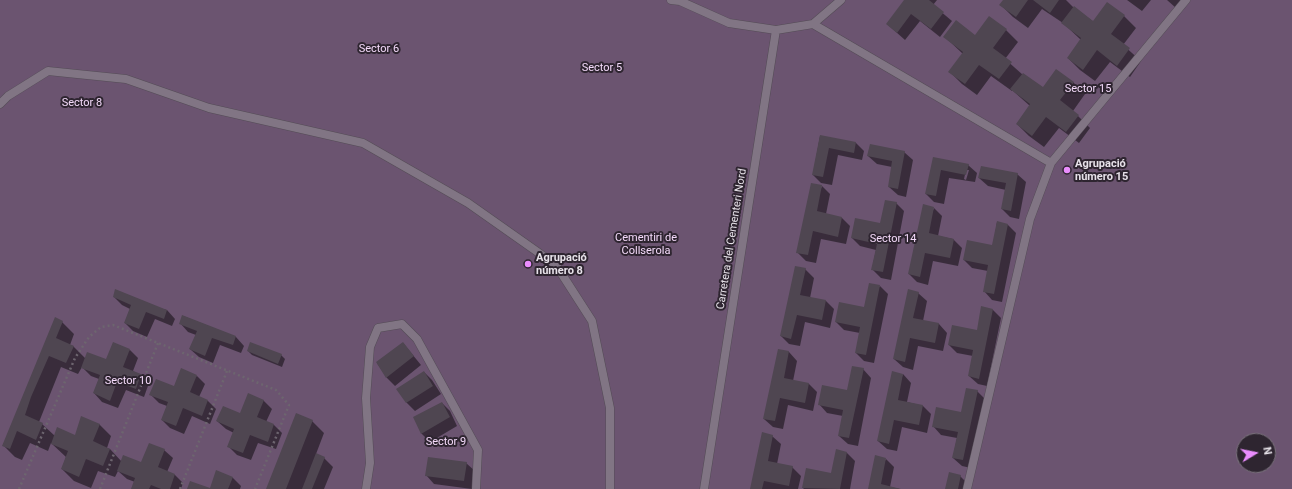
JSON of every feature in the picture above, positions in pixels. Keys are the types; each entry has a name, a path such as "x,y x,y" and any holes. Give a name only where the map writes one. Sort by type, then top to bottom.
{"street":[{"path":"671,0 680,1 729,23 776,30 813,24 841,0"},
{"path":"967,489 1030,219 1051,163 1186,0"},
{"path":"813,24 1051,163"},
{"name":"Carretera del Cementeri Nord","path":"704,489 776,30"},
{"path":"0,104 8,96 48,70 126,79 209,108 363,144 468,203 556,265 592,321 610,408 610,489"},
{"path":"366,489 370,462 366,398 370,347 378,328 402,324 417,339 478,450 476,489"}],"path":[{"path":"19,489 75,358 89,337 100,327 113,325 276,390 289,404 255,489"},
{"path":"100,489 158,343"},
{"path":"180,489 227,370"}],"green space":[{"name":"Cementiri de Collserola","path":"0,0 1292,0 1292,489 0,489"}],"building":[{"path":"904,0 929,0 944,12 931,29 911,14 897,33 886,24"},
{"path":"1003,0 1028,0 1016,17 999,5"},
{"path":"1033,0 1059,0 1050,13"},
{"path":"1107,2 1125,15 1111,34 1130,48 1117,66 1097,50 1083,70 1067,58 1081,38 1061,23 1074,6 1093,21"},
{"path":"989,16 1007,29 993,48 1012,62 999,79 979,65 965,84 948,72 963,52 943,37 956,20 975,35"},
{"path":"1056,69 1074,82 1060,100 1079,115 1066,132 1046,117 1032,136 1016,124 1030,104 1010,89 1023,73 1043,87"},
{"path":"820,135 856,142 854,153 829,148 823,177 812,175"},
{"path":"870,144 905,151 898,189 888,187 892,161 867,156"},
{"path":"933,157 969,164 966,175 941,170 936,196 925,194"},
{"path":"981,166 1018,173 1011,211 1001,209 1006,183 978,178"},
{"path":"811,183 822,185 817,211 842,217 838,237 813,231 808,255 796,253"},
{"path":"885,200 897,202 883,272 871,270 877,244 851,238 855,218 880,223"},
{"path":"923,204 934,207 929,233 954,239 950,258 925,253 920,277 908,274"},
{"path":"997,221 1008,224 994,294 983,292 988,265 963,260 967,240 992,245"},
{"path":"795,266 806,268 800,295 826,300 822,320 797,315 791,339 780,336"},
{"path":"869,283 880,285 866,355 855,353 860,327 835,322 839,302 864,307"},
{"path":"115,289 167,310 164,319 146,312 139,329 124,323 131,305 113,297"},
{"path":"908,289 919,292 913,318 939,323 935,343 910,338 905,362 893,359"},
{"path":"981,306 993,309 979,379 968,376 973,350 948,345 952,325 977,330"},
{"path":"182,315 236,336 233,345 212,338 205,356 189,349 197,331 179,324"},
{"path":"55,317 63,321 56,338 74,346 66,363 49,356 31,397 25,415 43,423 36,440 17,431 10,449 2,446"},
{"path":"113,342 130,349 123,367 141,374 136,389 117,382 110,401 93,393 100,375 81,368 87,352 106,359"},
{"path":"250,342 282,354 278,364 247,351"},
{"path":"403,342 414,356 386,378 376,362"},
{"path":"778,349 789,351 784,378 809,383 805,403 780,398 775,421 763,419"},
{"path":"852,366 864,368 849,438 838,436 843,410 818,405 822,385 847,390"},
{"path":"181,368 197,375 190,392 208,400 202,416 183,408 176,426 161,420 168,402 149,395 156,379 174,386"},
{"path":"424,371 433,386 406,403 396,389"},
{"path":"892,371 903,374 898,400 923,405 919,425 894,420 889,444 877,441"},
{"path":"966,388 978,390 963,460 952,458 958,432 932,427 936,407 961,412"},
{"path":"248,393 264,400 257,417 274,424 268,442 250,435 243,453 227,447 234,429 216,421 223,406 240,413"},
{"path":"442,402 450,417 421,434 413,417"},
{"path":"296,413 313,420 286,489 266,489"},
{"path":"81,416 100,424 93,441 110,449 103,466 86,459 79,477 61,469 68,451 51,444 57,427 75,435"},
{"path":"762,432 773,435 768,461 793,466 789,486 764,481 762,489 750,489"},
{"path":"149,443 165,449 158,467 175,474 170,489 161,489 151,485 149,489 131,489 135,478 117,471 123,455 141,462"},
{"path":"836,449 847,452 840,489 802,488 806,468 831,473"},
{"path":"316,453 325,457 312,489 302,489"},
{"path":"875,455 886,458 881,484 901,489 868,489"},
{"path":"428,457 467,462 464,481 425,476"},
{"path":"216,470 233,477 228,489 187,489 190,481 210,488"},
{"path":"949,472 961,475 958,489 945,489"}],"place":[{"name":"Agrupació número 15","path":"1067,170"},
{"name":"Agrupació número 8","path":"528,264"}],"park label":[{"name":"Sector 6","path":"379,49"},
{"name":"Sector 5","path":"602,68"},
{"name":"Sector 15","path":"1088,89"},
{"name":"Sector 8","path":"82,103"},
{"name":"Sector 14","path":"893,239"},
{"name":"Sector 10","path":"128,381"},
{"name":"Sector 9","path":"446,442"}]}
